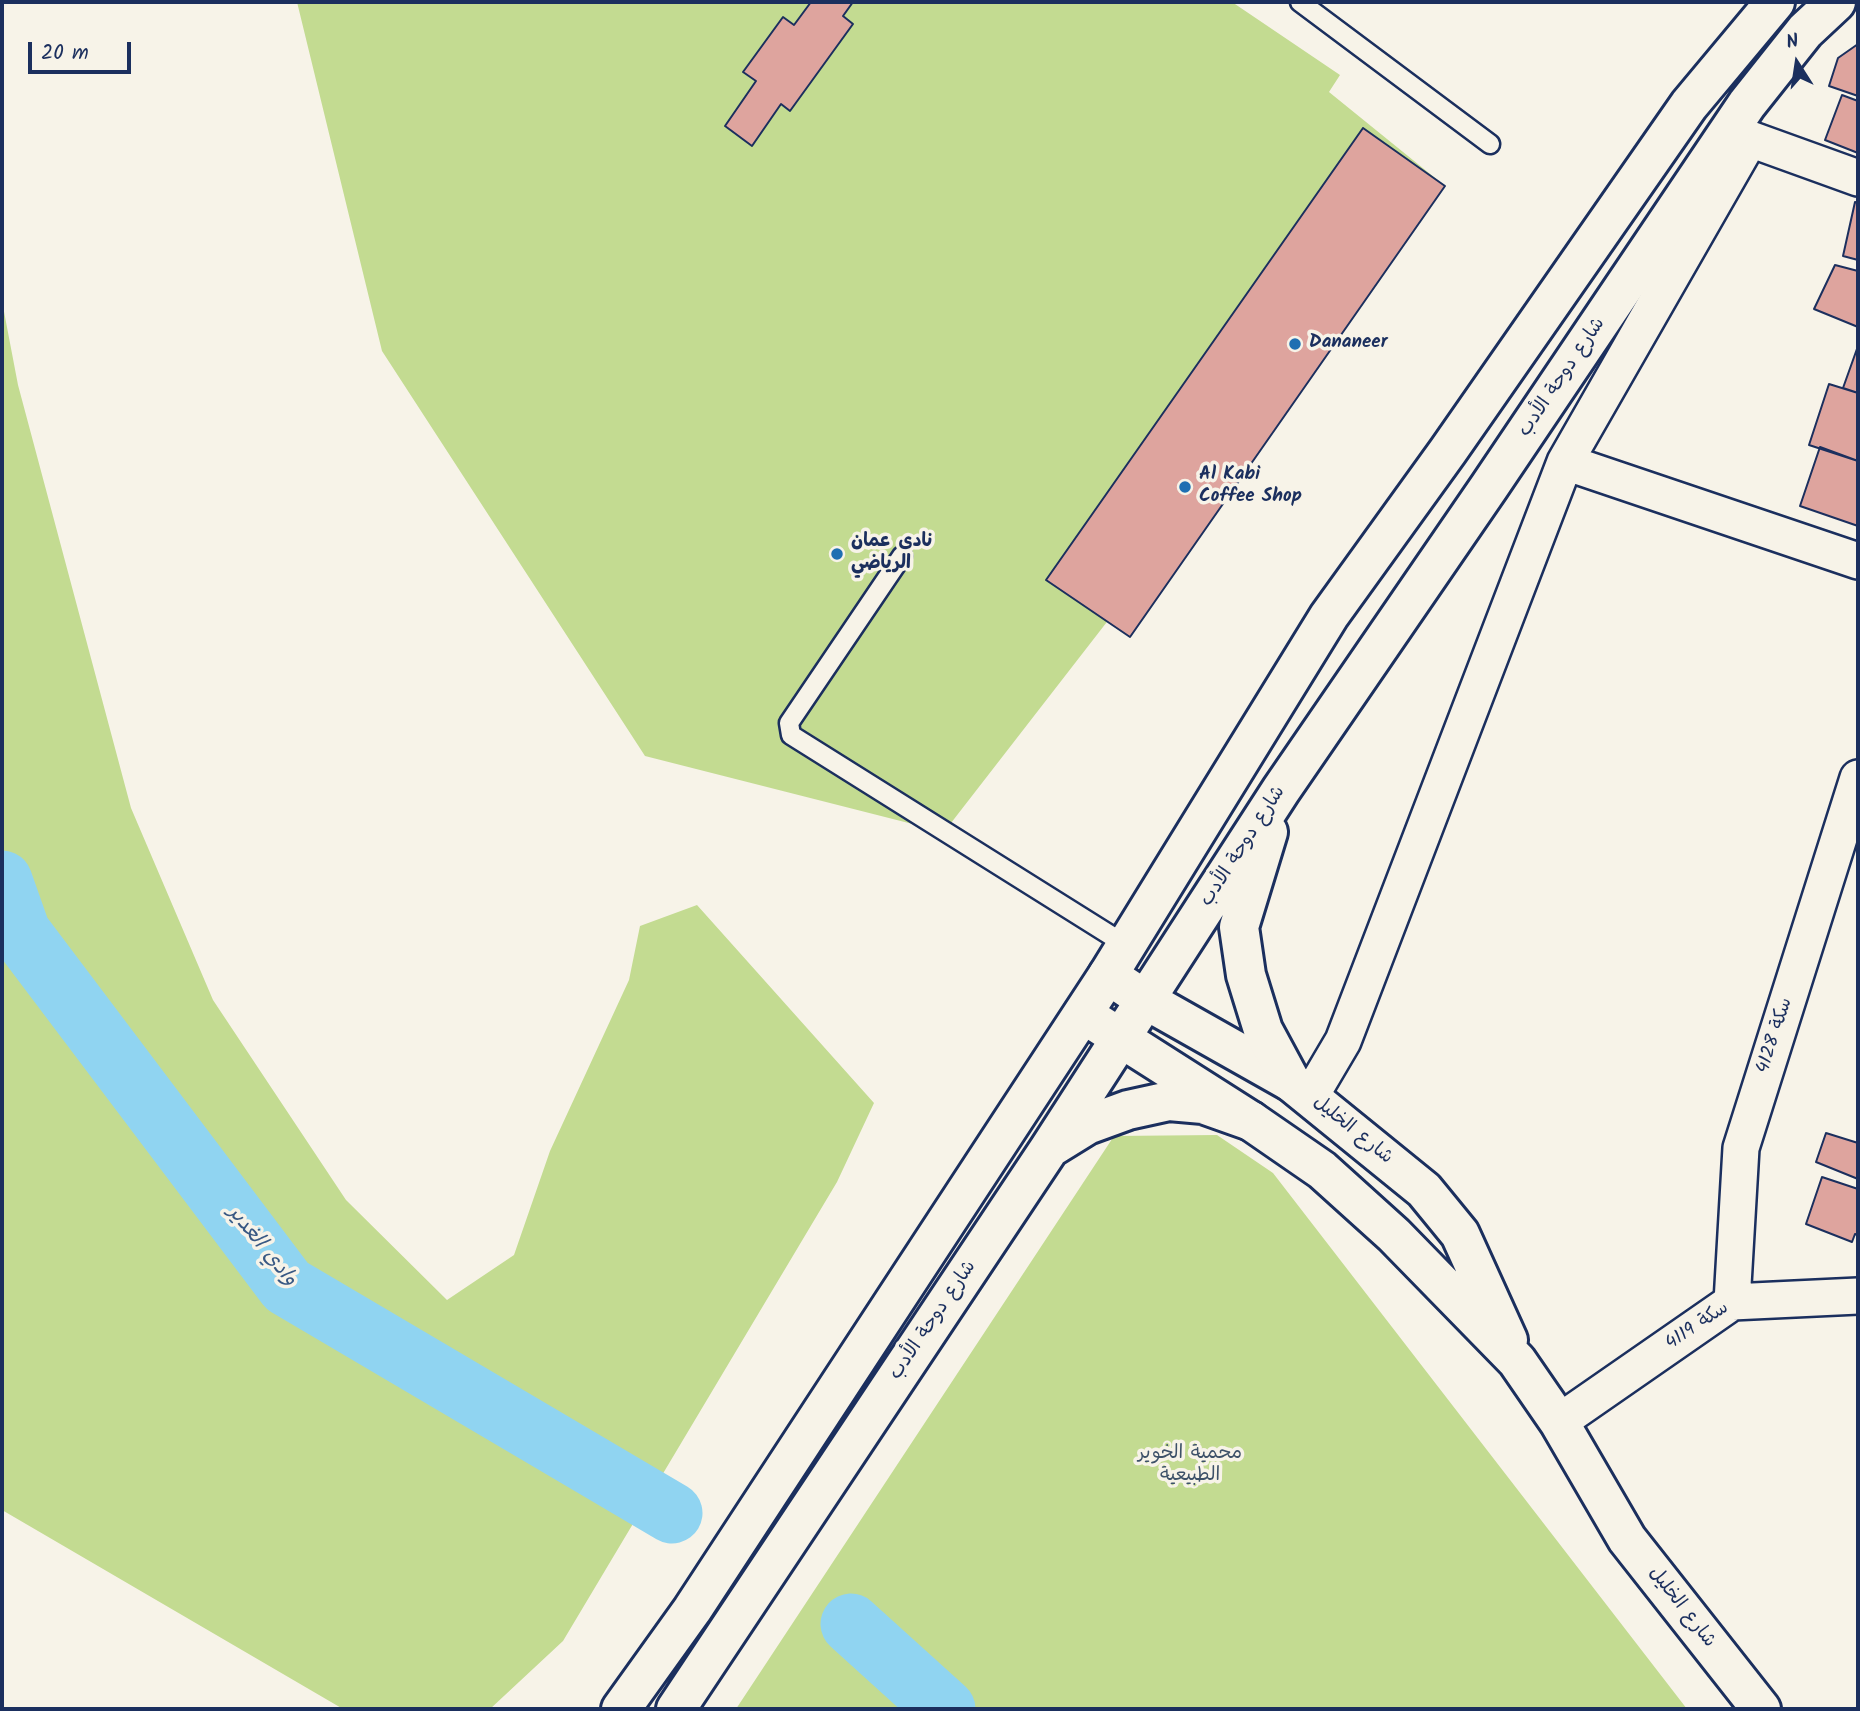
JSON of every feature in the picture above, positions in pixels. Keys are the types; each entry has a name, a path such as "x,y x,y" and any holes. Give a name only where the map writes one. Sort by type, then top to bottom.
{"main road":[{"path":"621,1709 692,1610 1083,1014 1329,616 1448,451 1689,105 1775,2"},
{"name":"شارع دوحة الأدب","path":"677,1709 1049,1149 1281,790 1747,104 1805,32 1836,2"},
{"path":"1281,790 1239,927 1246,975 1263,1030 1300,1089"},
{"name":"شارع الخليل","path":"1117,960 1144,999 1300,1089 1424,1190 1460,1234 1517,1361"},
{"name":"شارع الخليل","path":"1083,1014 1251,1121 1322,1170 1394,1235 1517,1361 1559,1422 1627,1539 1761,1709"},
{"path":"1049,1149 1087,1125 1128,1110 1169,1101 1203,1104 1251,1121"}],"street":[{"path":"1300,1089 1343,1041 1565,462 1750,139 1858,178"},
{"path":"1565,462 1858,561"},
{"name":"سكة 4128","path":"1732,1302 1741,1148 1858,778"},
{"name":"سكة 4119","path":"1559,1422 1732,1302 1858,1296"}],"lane":[{"path":"1300,2 1490,144"},
{"path":"902,556 789,723 791,735 1117,960"}],"green space":[{"name":"نادي عمان الرياضي","path":"297,2 1232,2 1340,75 1329,92 1445,186 944,832 645,756 382,351"},
{"path":"2,301 18,385 131,808 213,1000 346,1200 447,1300 514,1255 550,1151 629,980 640,926 697,905 874,1103 837,1182 563,1641 490,1709 343,1709 2,1510"},
{"name":"محمية الخوير الطبيعية","path":"1217,1135 1273,1173 1687,1709 736,1709 1114,1136"}],"building":[{"path":"811,2 853,2 843,16 853,24 790,111 781,104 752,146 725,126 756,81 743,72 783,17 794,25"},
{"path":"1858,44 1858,96 1829,86 1838,58"},
{"path":"1842,95 1858,101 1858,153 1825,140"},
{"path":"1363,128 1445,186 1130,637 1046,580"},
{"path":"1855,202 1858,203 1858,260 1843,256"},
{"path":"1835,265 1858,271 1858,327 1814,309"},
{"path":"1858,346 1858,393 1843,388"},
{"path":"1829,384 1858,393 1858,461 1809,445"},
{"path":"1820,447 1858,461 1858,526 1800,506"},
{"path":"1826,1133 1858,1143 1858,1179 1816,1162"},
{"path":"1822,1177 1858,1189 1858,1235 1855,1234 1852,1242 1806,1224"}],"waterway":[{"name":"وادي الغدير","path":"2,881 20,932 287,1286 672,1513"},
{"name":"وادي الغدير","path":"851,1624 945,1709"}],"place":[{"name":"Dananeer","path":"1295,344"},
{"name":"Al Kabi Coffee Shop","path":"1185,487"},
{"name":"نادي عمان الرياضي","path":"837,554"}]}
